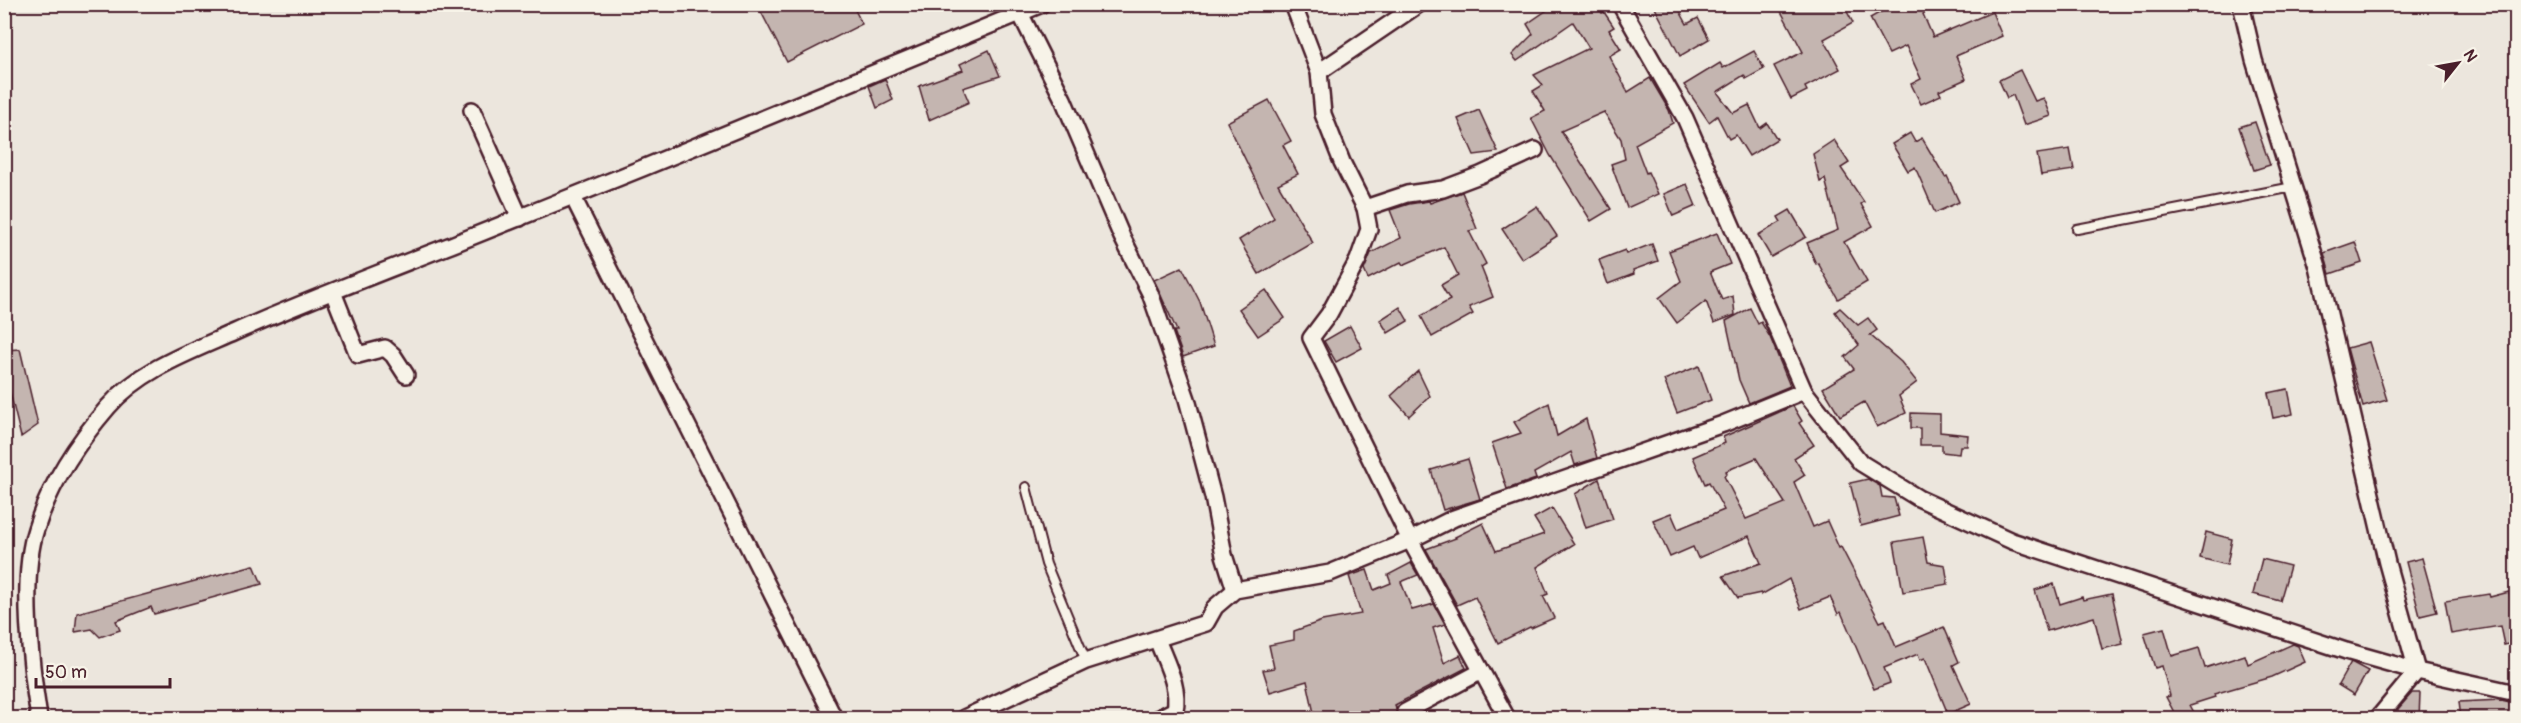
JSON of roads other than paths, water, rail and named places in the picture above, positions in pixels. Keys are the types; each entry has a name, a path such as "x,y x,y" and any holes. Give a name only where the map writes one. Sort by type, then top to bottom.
{"street":[{"path":"39,718 29,631 30,563 35,531 55,481 76,447 110,405 138,380 173,359 333,292 573,197 1042,4"},
{"path":"1293,4 1319,72 1323,114 1342,162 1365,208 1369,229 1358,260 1329,314 1311,338 1410,540 1507,718"},
{"path":"1319,72 1419,4"},
{"path":"1620,4 1685,118 1804,391 1861,464 1918,498 2012,541 2346,651 2417,671 2517,693"},
{"path":"2241,4 2254,60 2318,267 2387,563 2417,671"},
{"path":"1020,14 1064,99 1122,237 1150,292 1187,399 1213,497 1224,555 1235,590"},
{"path":"472,110 520,218"},
{"path":"1365,208 1407,194 1443,189 1535,150"},
{"path":"573,197 834,718"},
{"path":"333,292 358,355 380,349 389,350 406,375"},
{"path":"964,718 1086,661 1206,623 1215,606 1235,590 1330,573 1410,540 1454,518 1723,424 1804,391"},
{"path":"1157,639 1176,690 1177,701 1175,710 1159,718"},
{"path":"2378,718 2417,671"},
{"path":"1405,712 1480,672"}],"lane":[{"path":"2077,229 2293,187"},
{"path":"1026,487 1046,564 1086,661"}]}
